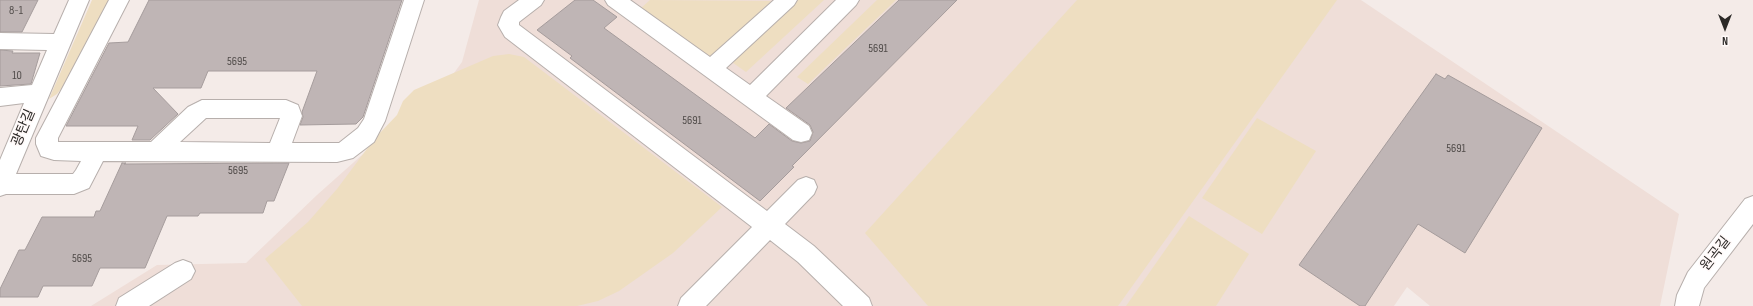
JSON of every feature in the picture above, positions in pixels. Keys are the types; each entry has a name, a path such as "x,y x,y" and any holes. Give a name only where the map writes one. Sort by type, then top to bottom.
{"street":[{"name":"광탄길","path":"0,185 79,0"},
{"path":"119,0 47,138 49,149 62,152 337,153 350,148 366,135 374,122 414,0"},
{"path":"534,0 511,17 508,24 512,31 806,254 860,306"},
{"path":"615,0 801,133"},
{"path":"711,69 787,0"},
{"path":"751,97 849,0"},
{"path":"0,41 61,42"},
{"name":"광탄길","path":"0,97 39,93"},
{"path":"156,152 202,109 286,109 290,112 291,116 277,153"},
{"path":"0,185 74,184 81,181 84,177 96,152"},
{"path":"690,306 806,187"},
{"name":"원곡길","path":"1687,306 1689,295 1696,280 1753,206"},
{"path":"128,306 157,298 183,271"}],"shaded area":[{"path":"92,0 110,0 65,84 57,94 49,99"},
{"path":"479,0 1361,0 1679,214 1660,306 1430,306 1407,287 1394,306 91,306 157,265 246,263 317,195 454,73 462,62"},
{"path":"650,0 773,2 712,60 640,9"},
{"path":"795,0 824,0 746,72 729,60"},
{"path":"877,0 896,0 808,84 797,77"},
{"path":"1077,0 1337,0 1118,306 928,306 865,233"},
{"path":"509,54 524,57 722,207 673,253 619,291 598,301 577,306 302,306 265,259 308,222 337,189 375,138 397,115 403,101 414,90 493,56"},
{"path":"1257,118 1316,151 1262,234 1202,198"},
{"path":"1189,216 1249,254 1216,306 1126,306"}],"building":[{"path":"0,0 38,0 22,32 0,32"},
{"path":"149,0 402,0 363,117 356,124 300,125 303,117 302,112 317,71 208,71 201,88 153,88 178,114 150,140 132,140 138,126 66,126 109,43 128,42"},
{"path":"575,0 593,0 617,17 604,28 755,138 769,124 792,141 801,143 810,141 813,132 810,125 786,108 899,0 957,0 792,166 794,167 760,201 570,58 572,56 537,30"},
{"path":"0,50 13,51 12,53 40,53 31,84 0,86"},
{"path":"1436,74 1445,79 1448,75 1542,128 1465,253 1418,224 1365,306 1360,306 1299,265"},
{"path":"122,163 289,163 274,201 267,201 263,213 200,213 198,216 167,216 145,268 100,268 92,286 43,286 38,297 0,297 0,289 19,250 25,250 42,217 94,217 96,211 100,211"}]}
